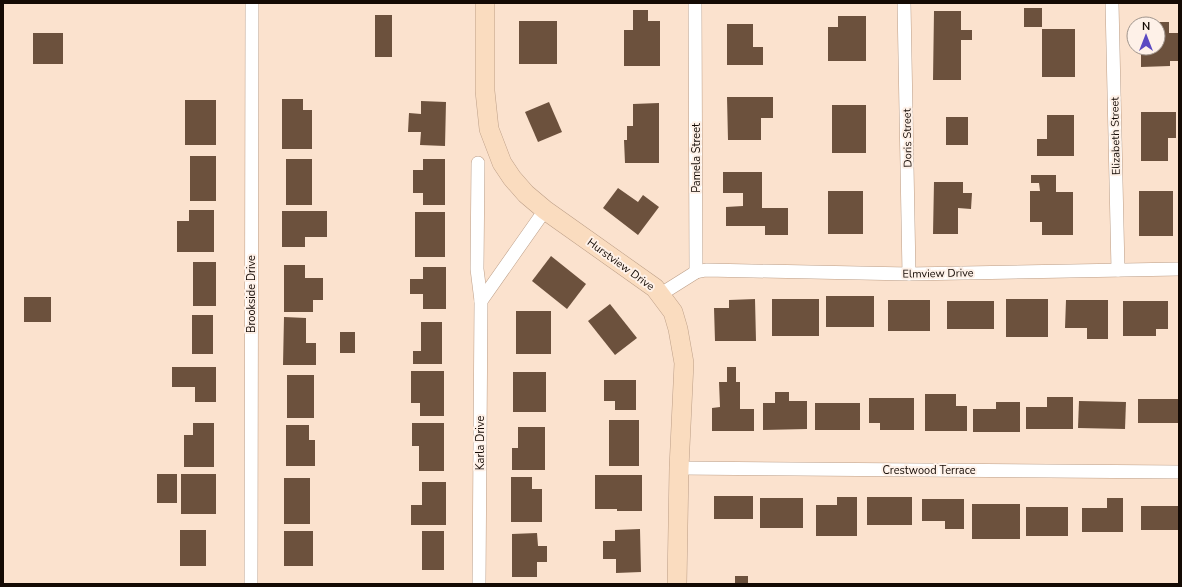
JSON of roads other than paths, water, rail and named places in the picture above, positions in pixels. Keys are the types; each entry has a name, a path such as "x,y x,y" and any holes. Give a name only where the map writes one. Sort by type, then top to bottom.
{"street":[{"name":"Brookside Drive","path":"250,584 252,3"},
{"name":"Hurstview Drive","path":"485,3 485,91 489,129 502,163 512,178 526,194 545,210 655,288 673,312 678,329 684,363 679,468 677,584"},
{"name":"Pamela Street","path":"696,3 696,272"},
{"name":"Doris Street","path":"904,3 910,274"},
{"name":"Elizabeth Street","path":"1112,3 1118,270"},
{"name":"Karla Drive","path":"478,163 477,270 481,302 479,584"},
{"path":"481,302 545,210"},
{"name":"Elmview Drive","path":"696,272 706,270 910,274 1179,269"},
{"path":"661,294 696,272"},
{"name":"Crestwood Terrace","path":"679,468 1179,472"}]}
